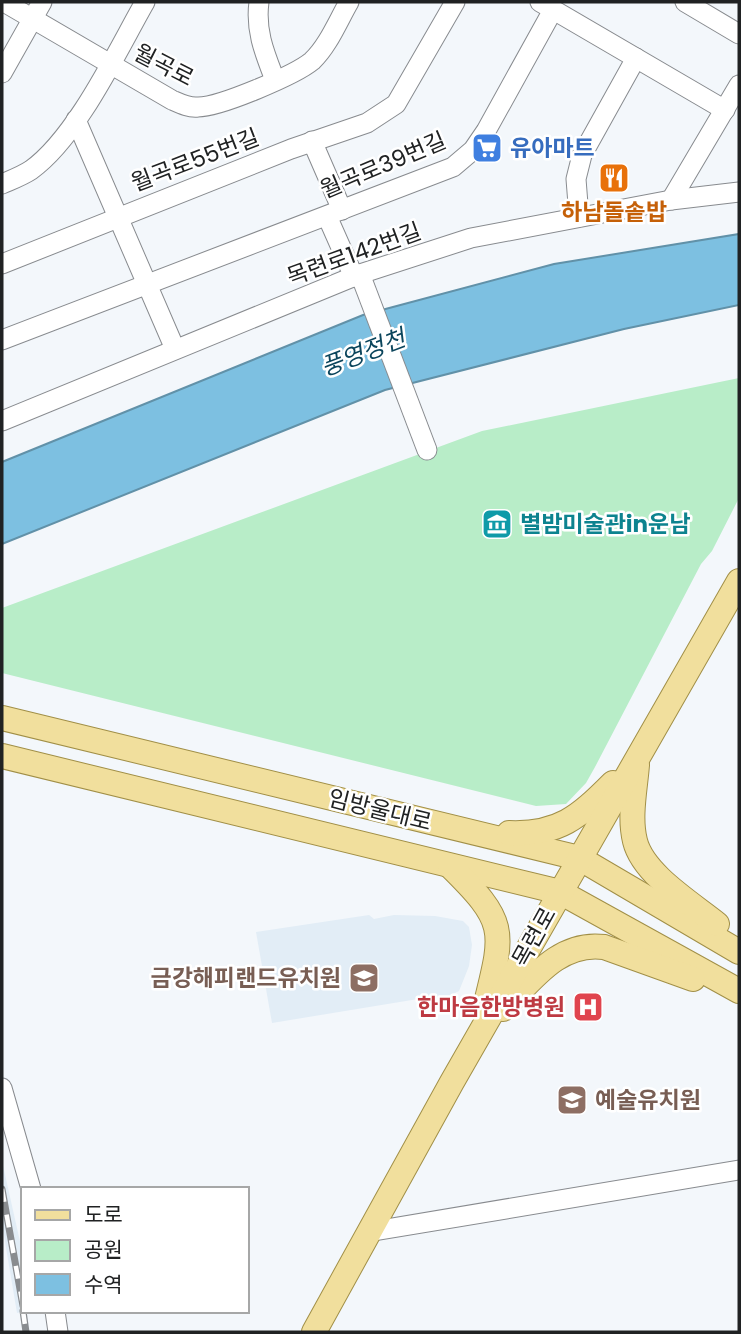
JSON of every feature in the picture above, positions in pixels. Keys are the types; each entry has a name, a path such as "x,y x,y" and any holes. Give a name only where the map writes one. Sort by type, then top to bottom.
{"main road":[{"name":"목련로","path":"314,1332 579,858 739,581"},
{"name":"임방울대로","path":"2,718 579,858 739,952"},
{"name":"임방울대로","path":"2,755 560,892 739,994"},
{"path":"469,831 526,834 557,828 584,811 638,757"},
{"path":"638,757 633,828 639,853 656,875 739,942"},
{"path":"450,865 480,895 489,908 498,934 498,956 478,1037"},
{"path":"478,1037 541,969 556,957 577,947 589,945 604,947 739,994"}],"street":[{"path":"4,2 37,10 109,64"},
{"name":"월곡로","path":"2,184 31,170 55,147 90,100 145,2"},
{"path":"259,2 259,35 275,80 311,61 349,2"},
{"name":"월곡로55번길","path":"118,217 312,141 367,123 396,104 455,2"},
{"path":"685,2 739,33"},
{"name":"월곡로39번길","path":"328,215 453,167 473,150 546,6 724,110"},
{"path":"2,73 37,10"},
{"path":"579,217 576,179 582,155 636,58"},
{"name":"월곡로","path":"109,64 172,100 194,108 214,105 275,80"},
{"path":"671,200 739,85"},
{"name":"월곡로55번길","path":"75,120 175,349"},
{"path":"312,141 328,215 360,280 423,442"},
{"name":"목련로142번길","path":"2,421 175,349 471,238 671,200 739,192"},
{"path":"2,340 328,215"},
{"path":"2,264 118,217"},
{"path":"2,1088 31,1187"},
{"path":"368,1232 739,1170"},
{"path":"55,1313 58,1332"}],"shaded area":[{"name":"금강해피랜드유치원","path":"369,915 374,919 394,915 435,916 463,921 469,927 472,945 469,966 459,991 449,996 272,1023 256,932"},
{"path":"2,1161 21,1246 21,1312 17,1313 2,1224"}],"green space":[{"path":"739,378 739,498 712,551 701,564 586,783 566,804 536,806 2,673 2,608 482,431"}],"water":[{"name":"풍영정천","path":"739,234 739,305 624,329 385,390 2,544 2,462 363,315 554,264"}],"railway":[{"path":"2,1189 21,1295"},
{"path":"23,1313 26,1332"}],"place":[{"name":"유아마트","path":"487,148"},
{"name":"하남돌솥밥","path":"614,178"},
{"name":"별밤미술관in운남","path":"497,524"},
{"name":"금강해피랜드유치원","path":"364,978"},
{"name":"한마음한방병원","path":"588,1007"},
{"name":"예술유치원","path":"572,1100"}]}
